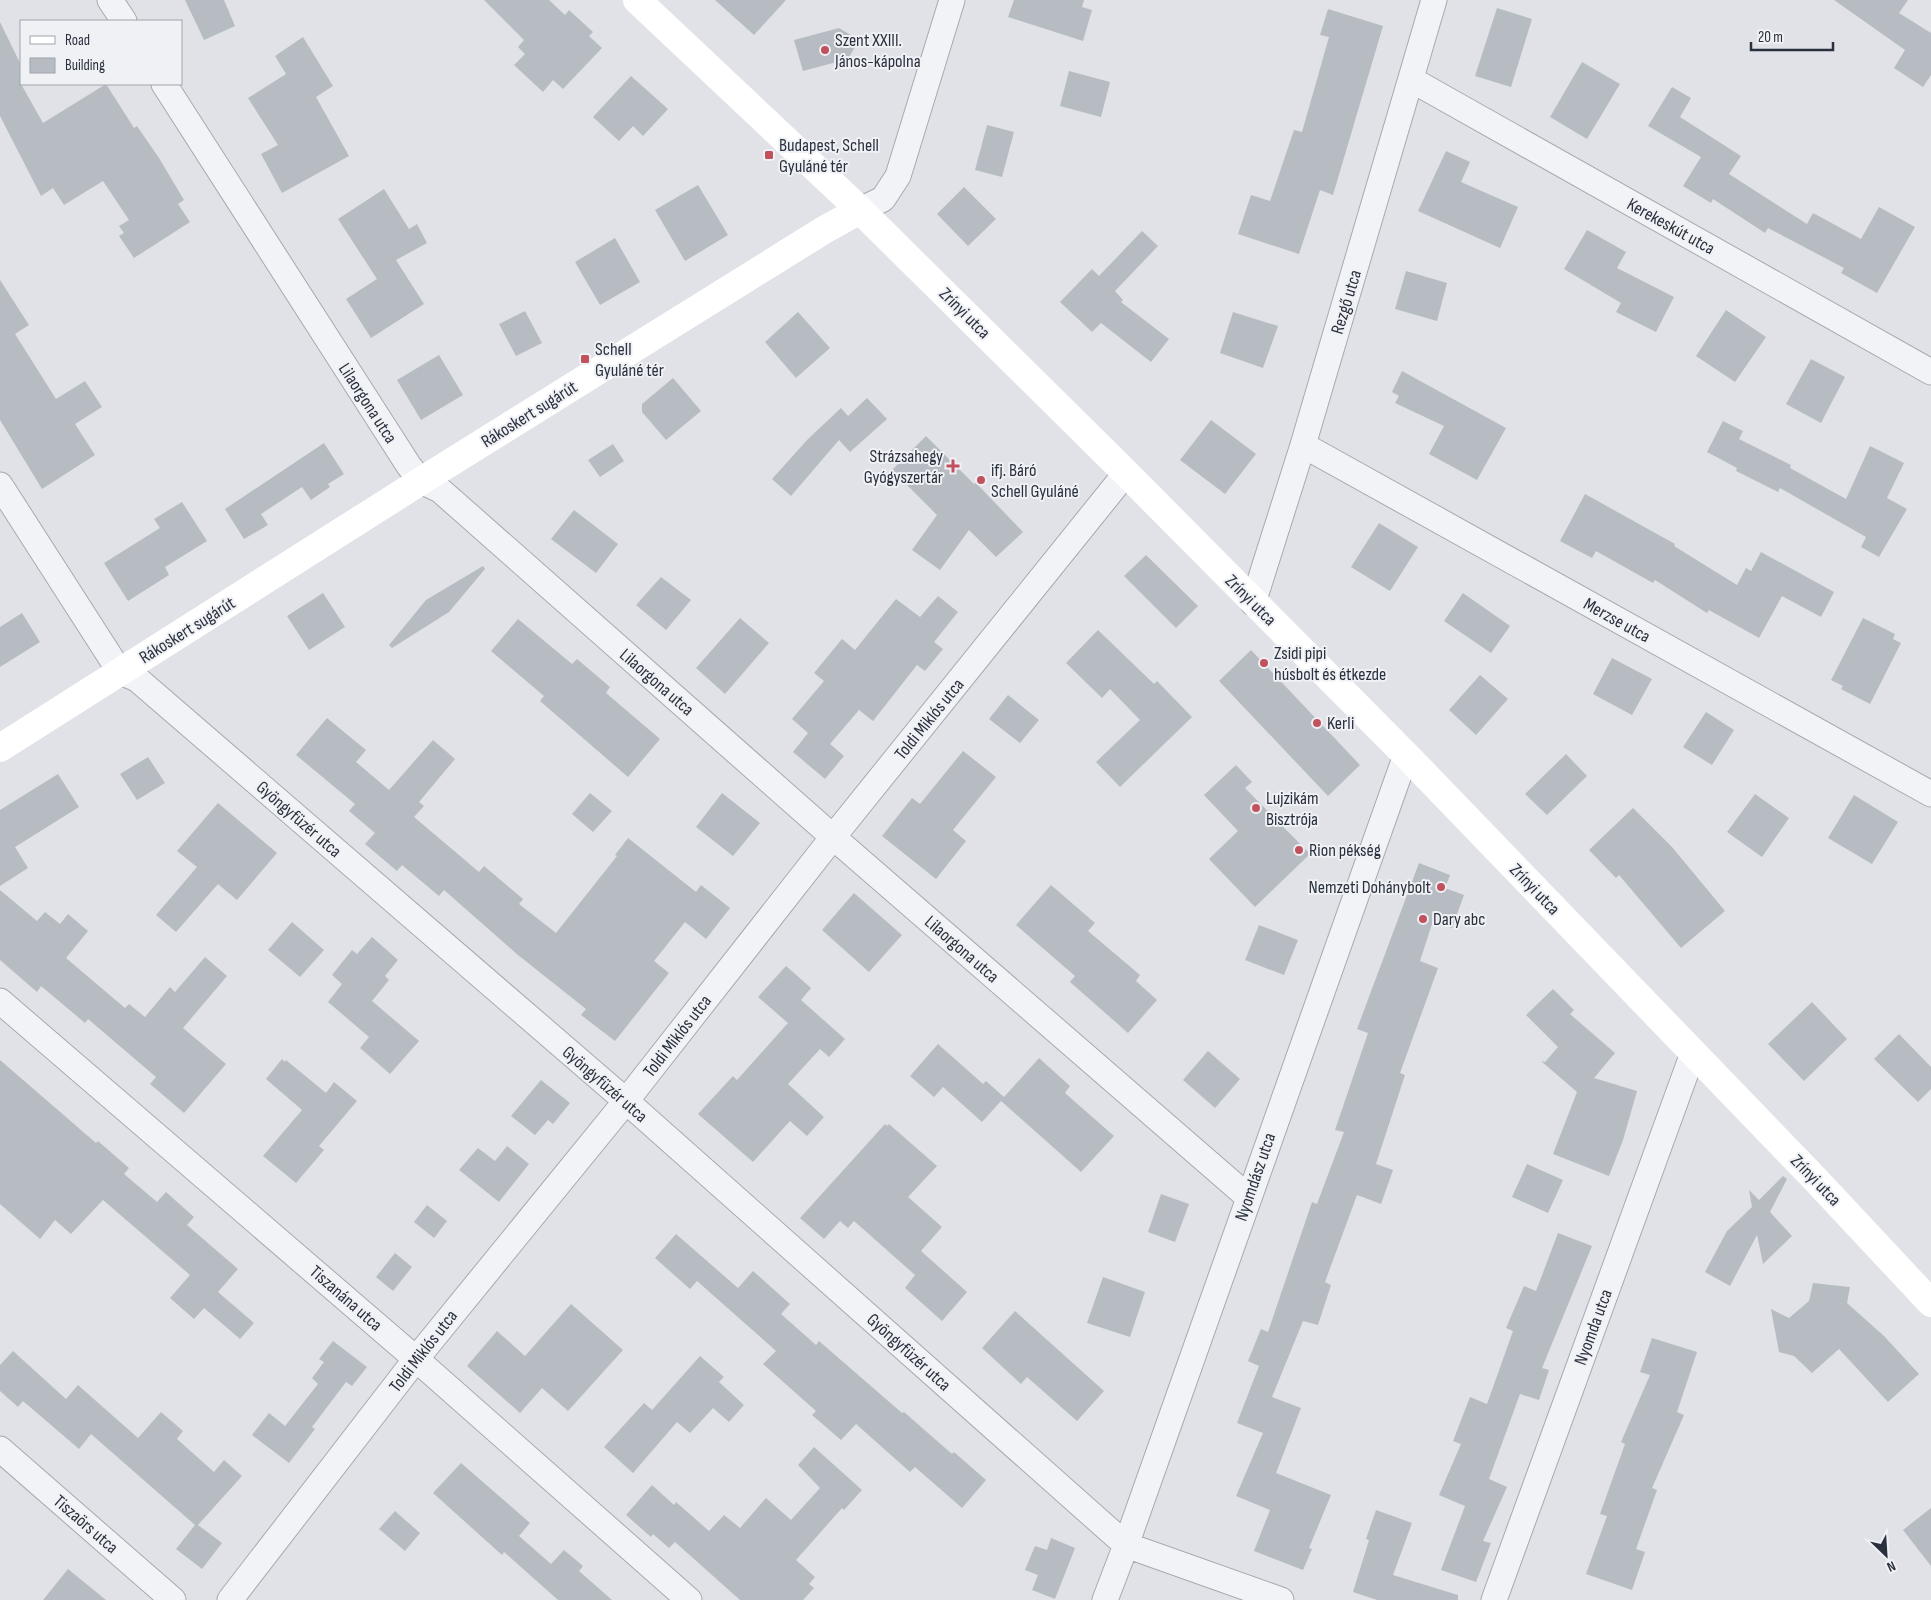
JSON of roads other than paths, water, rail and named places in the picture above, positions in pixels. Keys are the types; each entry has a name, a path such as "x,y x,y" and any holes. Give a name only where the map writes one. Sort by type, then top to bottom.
{"main road":[{"name":"Zrínyi utca","path":"637,0 860,210 1126,473 1406,755 1815,1179 1931,1304"},
{"name":"Rákoskert sugárút","path":"0,748 421,481 824,230 860,210"}],"street":[{"path":"110,0 123,20"},
{"name":"Rákoskert sugárút","path":"860,210 883,199 898,176 952,0"},
{"name":"Rezgő utca","path":"1253,602 1303,445 1434,0"},
{"name":"Kerekeskút utca","path":"1412,80 1931,372"},
{"name":"Lilaorgona utca","path":"165,85 409,466 421,481 440,490 833,838 1248,1198"},
{"name":"Merzse utca","path":"1303,445 1931,794"},
{"name":"Toldi Miklós utca","path":"230,1600 416,1359 626,1101 833,838 1126,473"},
{"path":"0,485 120,672"},
{"name":"Gyöngyfüzér utca","path":"120,672 137,679 626,1101 1126,1545 1281,1600"},
{"name":"Nyomdász utca","path":"1105,1600 1406,755"},
{"name":"Tiszanána utca","path":"0,1000 416,1359 688,1600"},
{"name":"Nyomda utca","path":"1494,1600 1693,1054"},
{"name":"Tiszaörs utca","path":"0,1449 173,1600"}],"place":[{"name":"Szent XXIII. János-kápolna","path":"825,50"},
{"name":"Budapest, Schell Gyuláné tér","path":"769,155"},
{"name":"Schell Gyuláné tér","path":"585,359"},
{"name":"Strázsahegy Gyógyszertár","path":"953,466"},
{"name":"ifj. Báró Schell Gyuláné","path":"981,480"},
{"name":"Zsidi pipi húsbolt és étkezde","path":"1264,663"},
{"name":"Kerli","path":"1317,723"},
{"name":"Lujzikám Bisztrója","path":"1256,808"},
{"name":"Rion pékség","path":"1299,850"},
{"name":"Nemzeti Dohánybolt","path":"1441,887"},
{"name":"Dary abc","path":"1423,919"}]}
